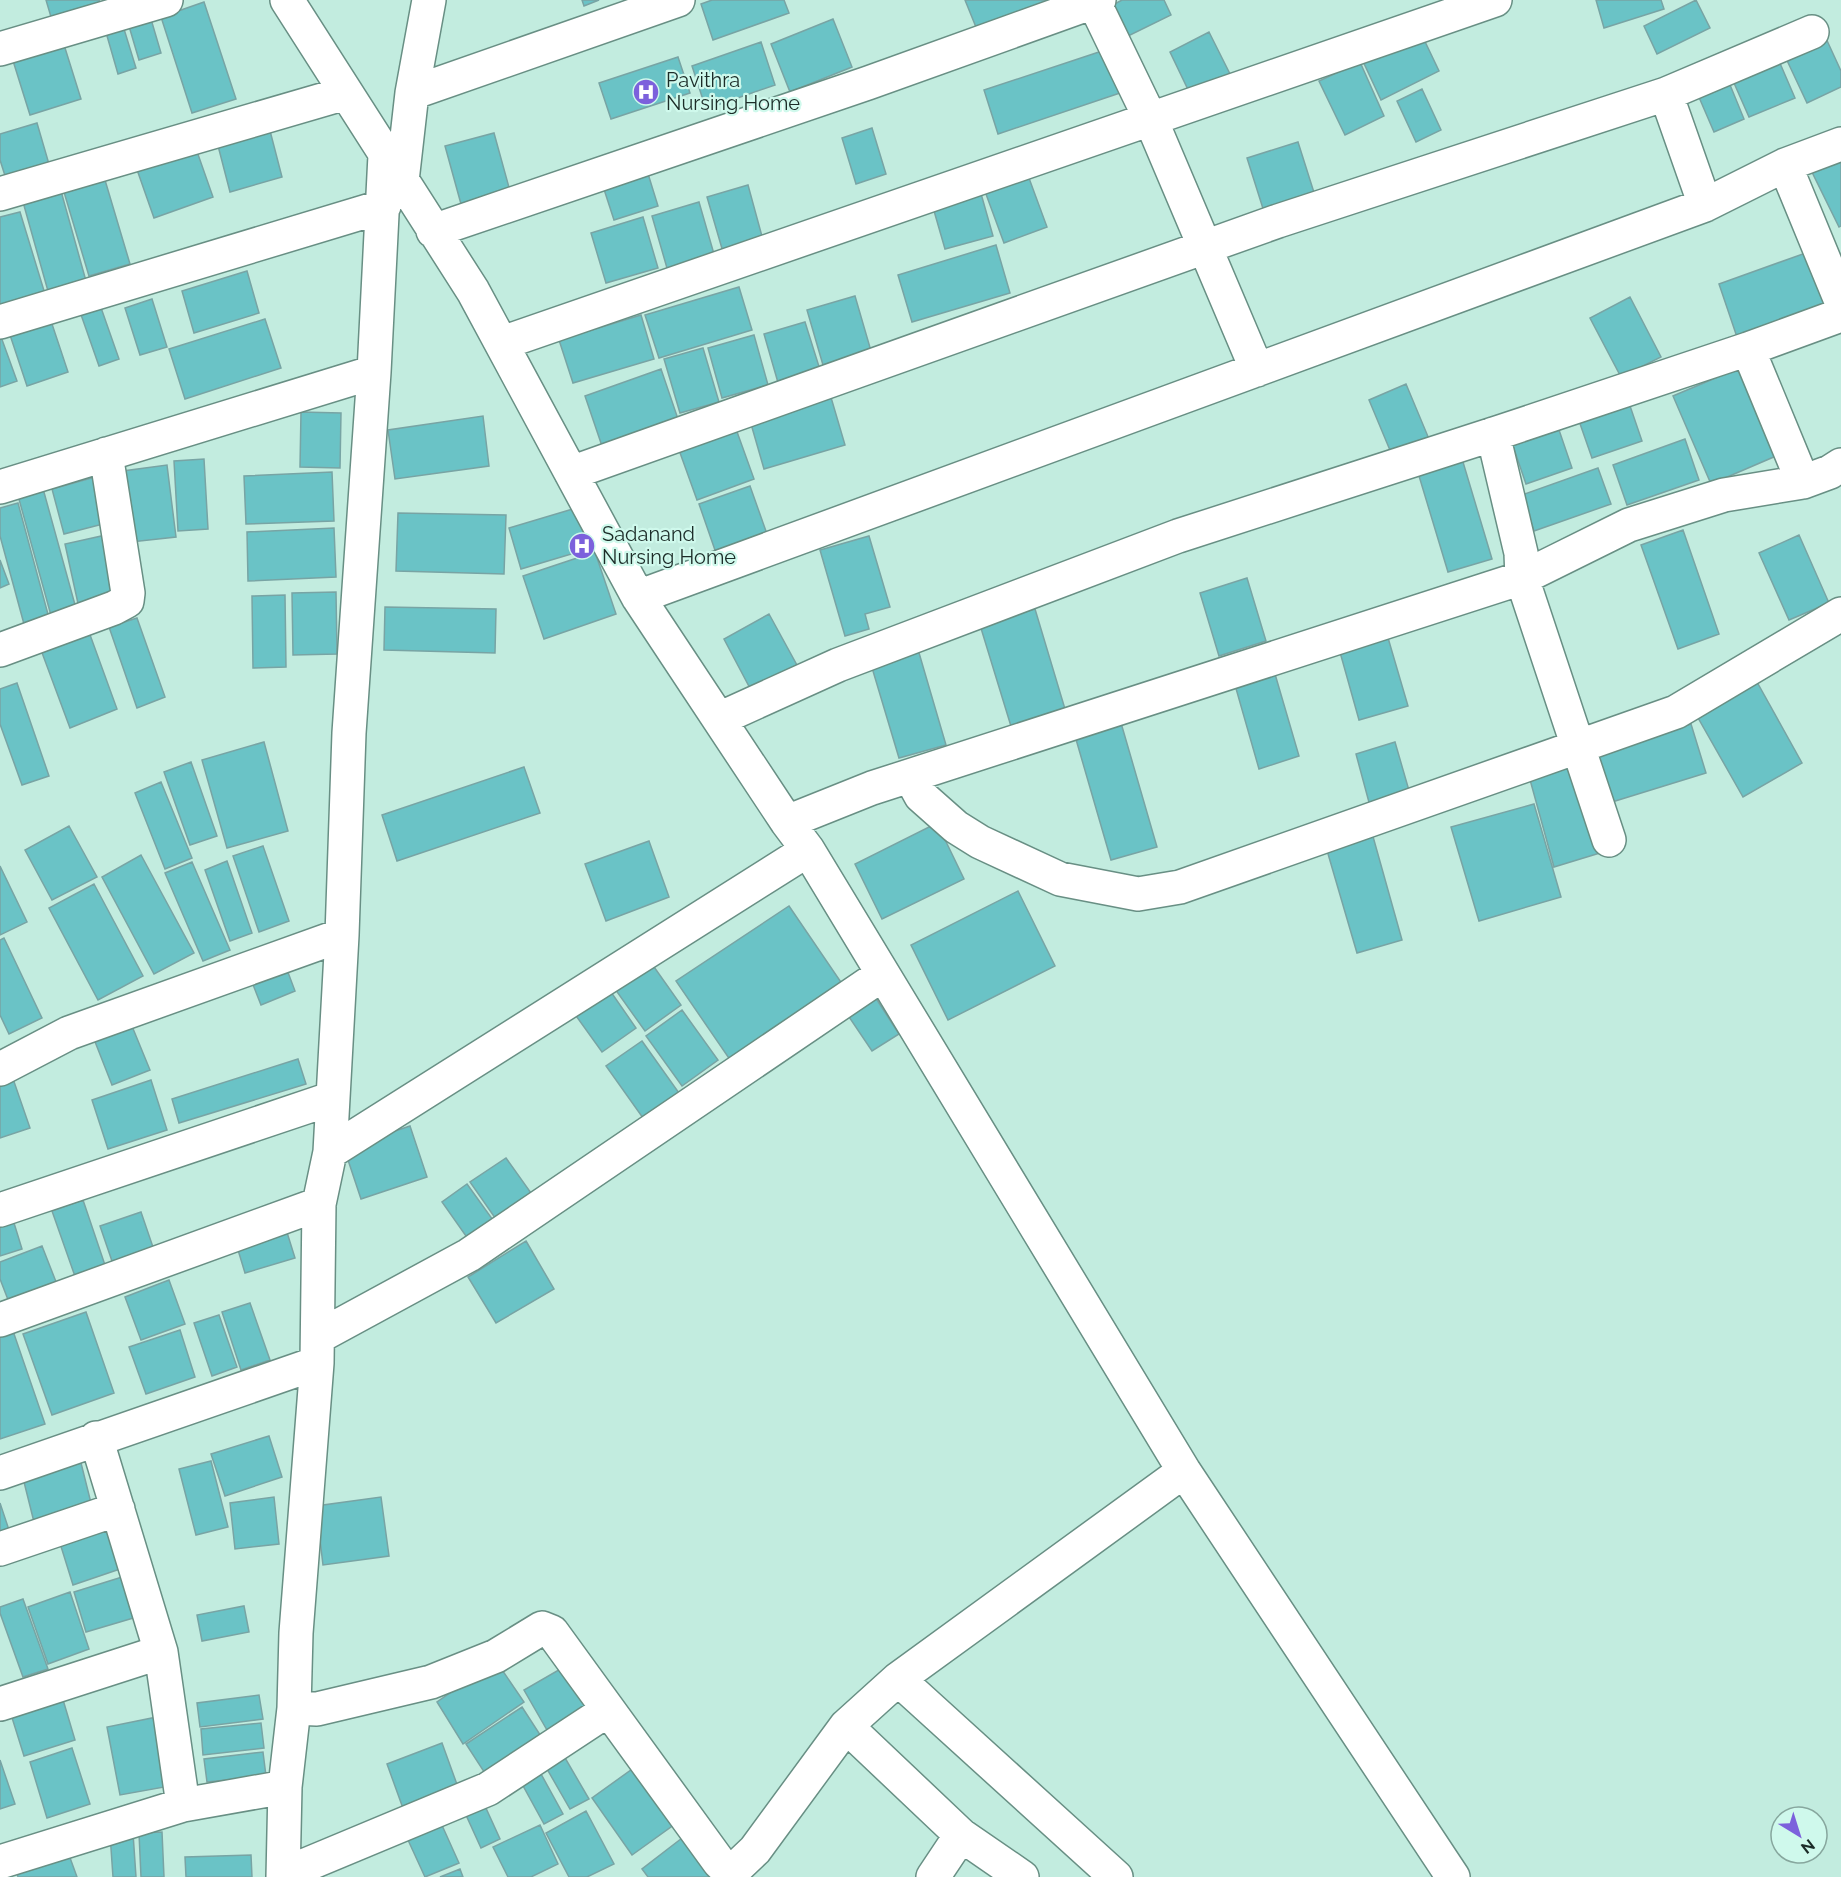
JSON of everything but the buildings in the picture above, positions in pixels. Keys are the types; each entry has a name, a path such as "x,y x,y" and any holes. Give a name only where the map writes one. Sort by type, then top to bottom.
{"street":[{"path":"0,49 166,0"},
{"path":"287,0 346,93 390,181 433,231 457,265 502,343 638,597 787,822 808,850 1184,1471 1453,1877"},
{"path":"429,0 412,93 390,181 374,372 349,733 342,935 330,1152 319,1204 318,1350 296,1633 294,1708 285,1787 284,1875 489,1789 608,1710"},
{"path":"412,93 678,0"},
{"path":"502,343 1495,0"},
{"path":"433,231 868,83 1095,1 1151,120 1257,370"},
{"path":"571,473 1205,246 1666,94 1812,32"},
{"path":"0,194 346,93"},
{"path":"1666,94 1706,205"},
{"path":"638,597 1706,205 1785,165 1841,144"},
{"path":"1785,165 1841,301"},
{"path":"0,322 390,181"},
{"path":"719,719 838,665 1178,536 1748,349 1841,315"},
{"path":"1748,349 1803,482"},
{"path":"0,487 374,372"},
{"path":"1493,434 1521,553 1522,578 1609,840"},
{"path":"0,650 127,601 128,593 106,454"},
{"path":"787,822 910,776 1522,578 1629,525 1724,495 1803,482 1841,465"},
{"path":"910,776 921,796 956,827 980,842 1060,879 1138,894 1180,887 1676,712 1841,614"},
{"path":"330,1152 808,850"},
{"path":"0,1069 69,1033 342,935"},
{"path":"0,1473 96,1438 318,1350 478,1249 883,974"},
{"path":"0,1210 333,1098"},
{"path":"0,1320 319,1204"},
{"path":"96,1438 161,1653 183,1805"},
{"path":"294,1708 317,1709 431,1682 496,1656 543,1628 552,1632 719,1862 730,1869 735,1869 755,1850 846,1726 898,1679 1184,1471"},
{"path":"0,1549 118,1509"},
{"path":"0,1704 161,1653"},
{"path":"898,1679 1116,1877"},
{"path":"846,1726 961,1835 1022,1877"},
{"path":"0,1862 183,1805 285,1787"},
{"path":"933,1877 961,1835"}],"place":[{"name":"Pavithra Nursing Home","path":"646,92"},
{"name":"Sadanand Nursing Home","path":"582,546"}]}
